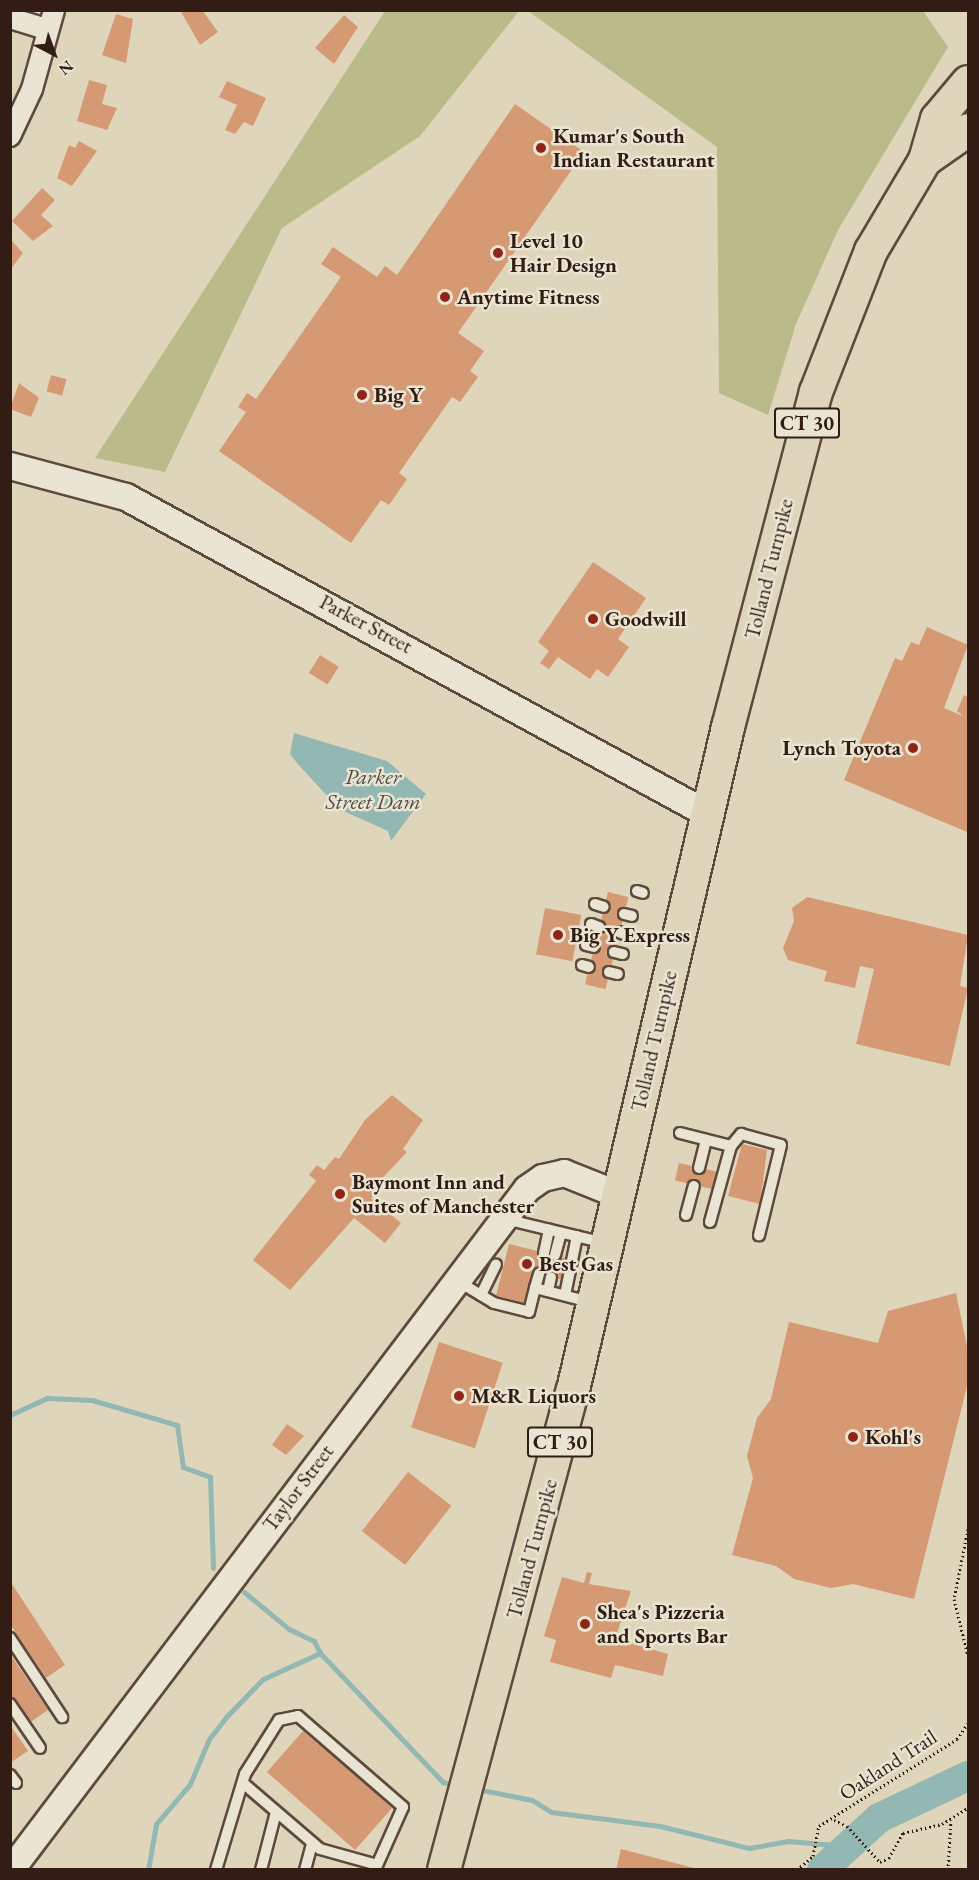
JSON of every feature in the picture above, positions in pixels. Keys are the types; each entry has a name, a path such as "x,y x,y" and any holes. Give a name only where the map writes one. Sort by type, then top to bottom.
{"main road":[{"name":"Tolland Turnpike","path":"444,1869 466,1790 579,1299 607,1244 708,814 824,367 868,259 925,160 937,119 969,82"},
{"name":"Tolland Turnpike","path":"925,160 969,130"}],"street":[{"path":"10,18 50,20 32,89 10,136"},
{"name":"Parker Street","path":"10,466 126,497 708,814"},
{"name":"Taylor Street","path":"11,1869 504,1218 543,1178 564,1173 619,1195"}],"lane":[{"path":"680,1133 731,1146"},
{"path":"710,1222 731,1146 741,1134 781,1145 759,1235"},
{"path":"699,1167 706,1140"},
{"path":"686,1215 694,1186"},
{"path":"504,1218 607,1244"},
{"path":"544,1252 549,1230"},
{"path":"555,1255 561,1233"},
{"path":"535,1288 579,1299 576,1236"},
{"path":"481,1295 496,1264"},
{"path":"456,1280 481,1295 529,1312 539,1274"},
{"path":"548,1291 551,1277"},
{"path":"10,1638 62,1717"},
{"path":"10,1704 40,1748"},
{"path":"216,1869 243,1783 279,1720 298,1716 403,1807 400,1822 374,1867 352,1864 312,1843 243,1783"},
{"path":"261,1869 276,1812"},
{"path":"305,1869 312,1843"}],"path":[{"path":"969,1529 954,1599 969,1656"},
{"name":"Oakland Trail","path":"797,1869 813,1856 819,1826 834,1820 899,1772 957,1739 969,1723"},
{"path":"880,1862 889,1858 903,1833 954,1816 968,1808"},
{"path":"948,1869 948,1825 954,1816"},
{"path":"834,1820 847,1826 880,1862"},
{"path":"878,1869 880,1862"}],"green space":[{"path":"385,11 519,11 420,136 282,228 165,472 95,458"},
{"path":"528,11 923,11 948,47 838,230 796,324 768,415 719,393 717,147"}],"water":[{"name":"Parker Street Dam","path":"294,733 387,761 426,794 391,841 388,831 339,809 297,763 290,754"}],"building":[{"path":"180,10 202,10 218,32 200,45"},
{"path":"116,14 133,19 126,63 102,55"},
{"path":"344,15 358,27 334,64 315,48"},
{"path":"89,80 107,85 102,104 117,108 107,130 77,121"},
{"path":"227,81 266,98 253,126 244,122 235,134 225,130 237,105 219,97"},
{"name":"Big Y","path":"515,104 584,152 458,333 484,351 470,371 478,377 460,402 452,397 399,473 407,479 389,505 381,500 351,543 219,451 246,412 238,407 247,393 256,399 341,277 321,264 333,247 377,277 385,266 397,275"},
{"path":"79,141 97,151 72,186 57,178 69,145 75,148"},
{"path":"42,188 55,200 41,215 53,226 33,241 12,221"},
{"path":"10,239 23,253 10,270"},
{"path":"51,375 66,379 62,396 47,391"},
{"path":"19,383 39,398 31,417 10,409"},
{"name":"Goodwill","path":"593,562 646,598 618,639 629,647 608,677 597,669 590,679 558,657 549,669 540,663 549,651 538,642"},
{"name":"Lynch Toyota","path":"927,627 968,645 944,708 963,716 957,711 964,695 968,697 967,832 844,780 895,658 902,661 911,642 919,645"},
{"path":"320,655 339,667 328,684 309,673"},
{"path":"608,892 628,897 605,989 585,984"},
{"path":"807,897 968,935 960,986 968,988 950,1066 856,1044 874,969 860,966 855,988 824,981 827,971 788,960 783,948 794,921 792,908"},
{"name":"Big Y Express","path":"545,908 581,915 572,961 536,954"},
{"name":"Baymont Inn and Suites of Manchester","path":"392,1095 423,1120 403,1149 407,1152 374,1187 378,1190 371,1198 401,1223 385,1243 354,1218 290,1290 253,1260 316,1181 309,1175 317,1165 324,1170 335,1157 339,1159 365,1120"},
{"path":"742,1144 767,1150 760,1204 728,1196"},
{"path":"679,1163 718,1172 714,1190 675,1181"},
{"path":"509,1244 569,1259 564,1280 533,1273 526,1303 496,1296"},
{"name":"Kohl's","path":"956,1293 968,1351 968,1382 914,1599 853,1584 831,1588 794,1579 776,1566 732,1555 753,1478 747,1456 757,1418 771,1399 789,1322 878,1343 888,1311"},
{"name":"M&R Liquors","path":"439,1342 503,1363 475,1448 411,1428"},
{"path":"287,1424 304,1436 286,1455 272,1445"},
{"path":"408,1472 451,1506 405,1565 362,1531"},
{"name":"Shea's Pizzeria and Sports Bar","path":"587,1572 592,1573 589,1584 631,1591 615,1639 668,1654 663,1676 615,1665 611,1678 550,1662 556,1640 544,1636 562,1577 584,1583"},
{"path":"10,1581 65,1665 46,1678 10,1624"},
{"path":"10,1654 48,1710 29,1723 10,1696"},
{"path":"10,1725 28,1751 10,1763"},
{"path":"303,1731 318,1744 322,1741 392,1808 355,1850 267,1772"},
{"path":"621,1849 698,1869 698,1870 616,1870"}],"waterway":[{"path":"10,1415 47,1398 92,1400 177,1425 183,1467 210,1477 213,1568"},
{"path":"244,1592 289,1629 314,1641 320,1653"},
{"path":"148,1870 156,1824 190,1784 209,1739 226,1717 263,1679 320,1653 443,1782 456,1785"},
{"path":"822,1870 879,1818 968,1776"},
{"path":"477,1789 532,1800 551,1812 660,1826 749,1848 788,1841 845,1846"}],"place":[{"name":"Kumar's South Indian Restaurant","path":"541,148"},
{"name":"Level 10 Hair Design","path":"498,253"},
{"name":"Anytime Fitness","path":"445,297"},
{"name":"Big Y","path":"362,395"},
{"name":"Goodwill","path":"593,619"},
{"name":"Lynch Toyota","path":"913,748"},
{"name":"Big Y Express","path":"558,935"},
{"name":"Baymont Inn and Suites of Manchester","path":"340,1194"},
{"name":"Best Gas","path":"527,1264"},
{"name":"M&R Liquors","path":"459,1396"},
{"name":"Kohl's","path":"853,1437"},
{"name":"Shea's Pizzeria and Sports Bar","path":"585,1624"}]}
